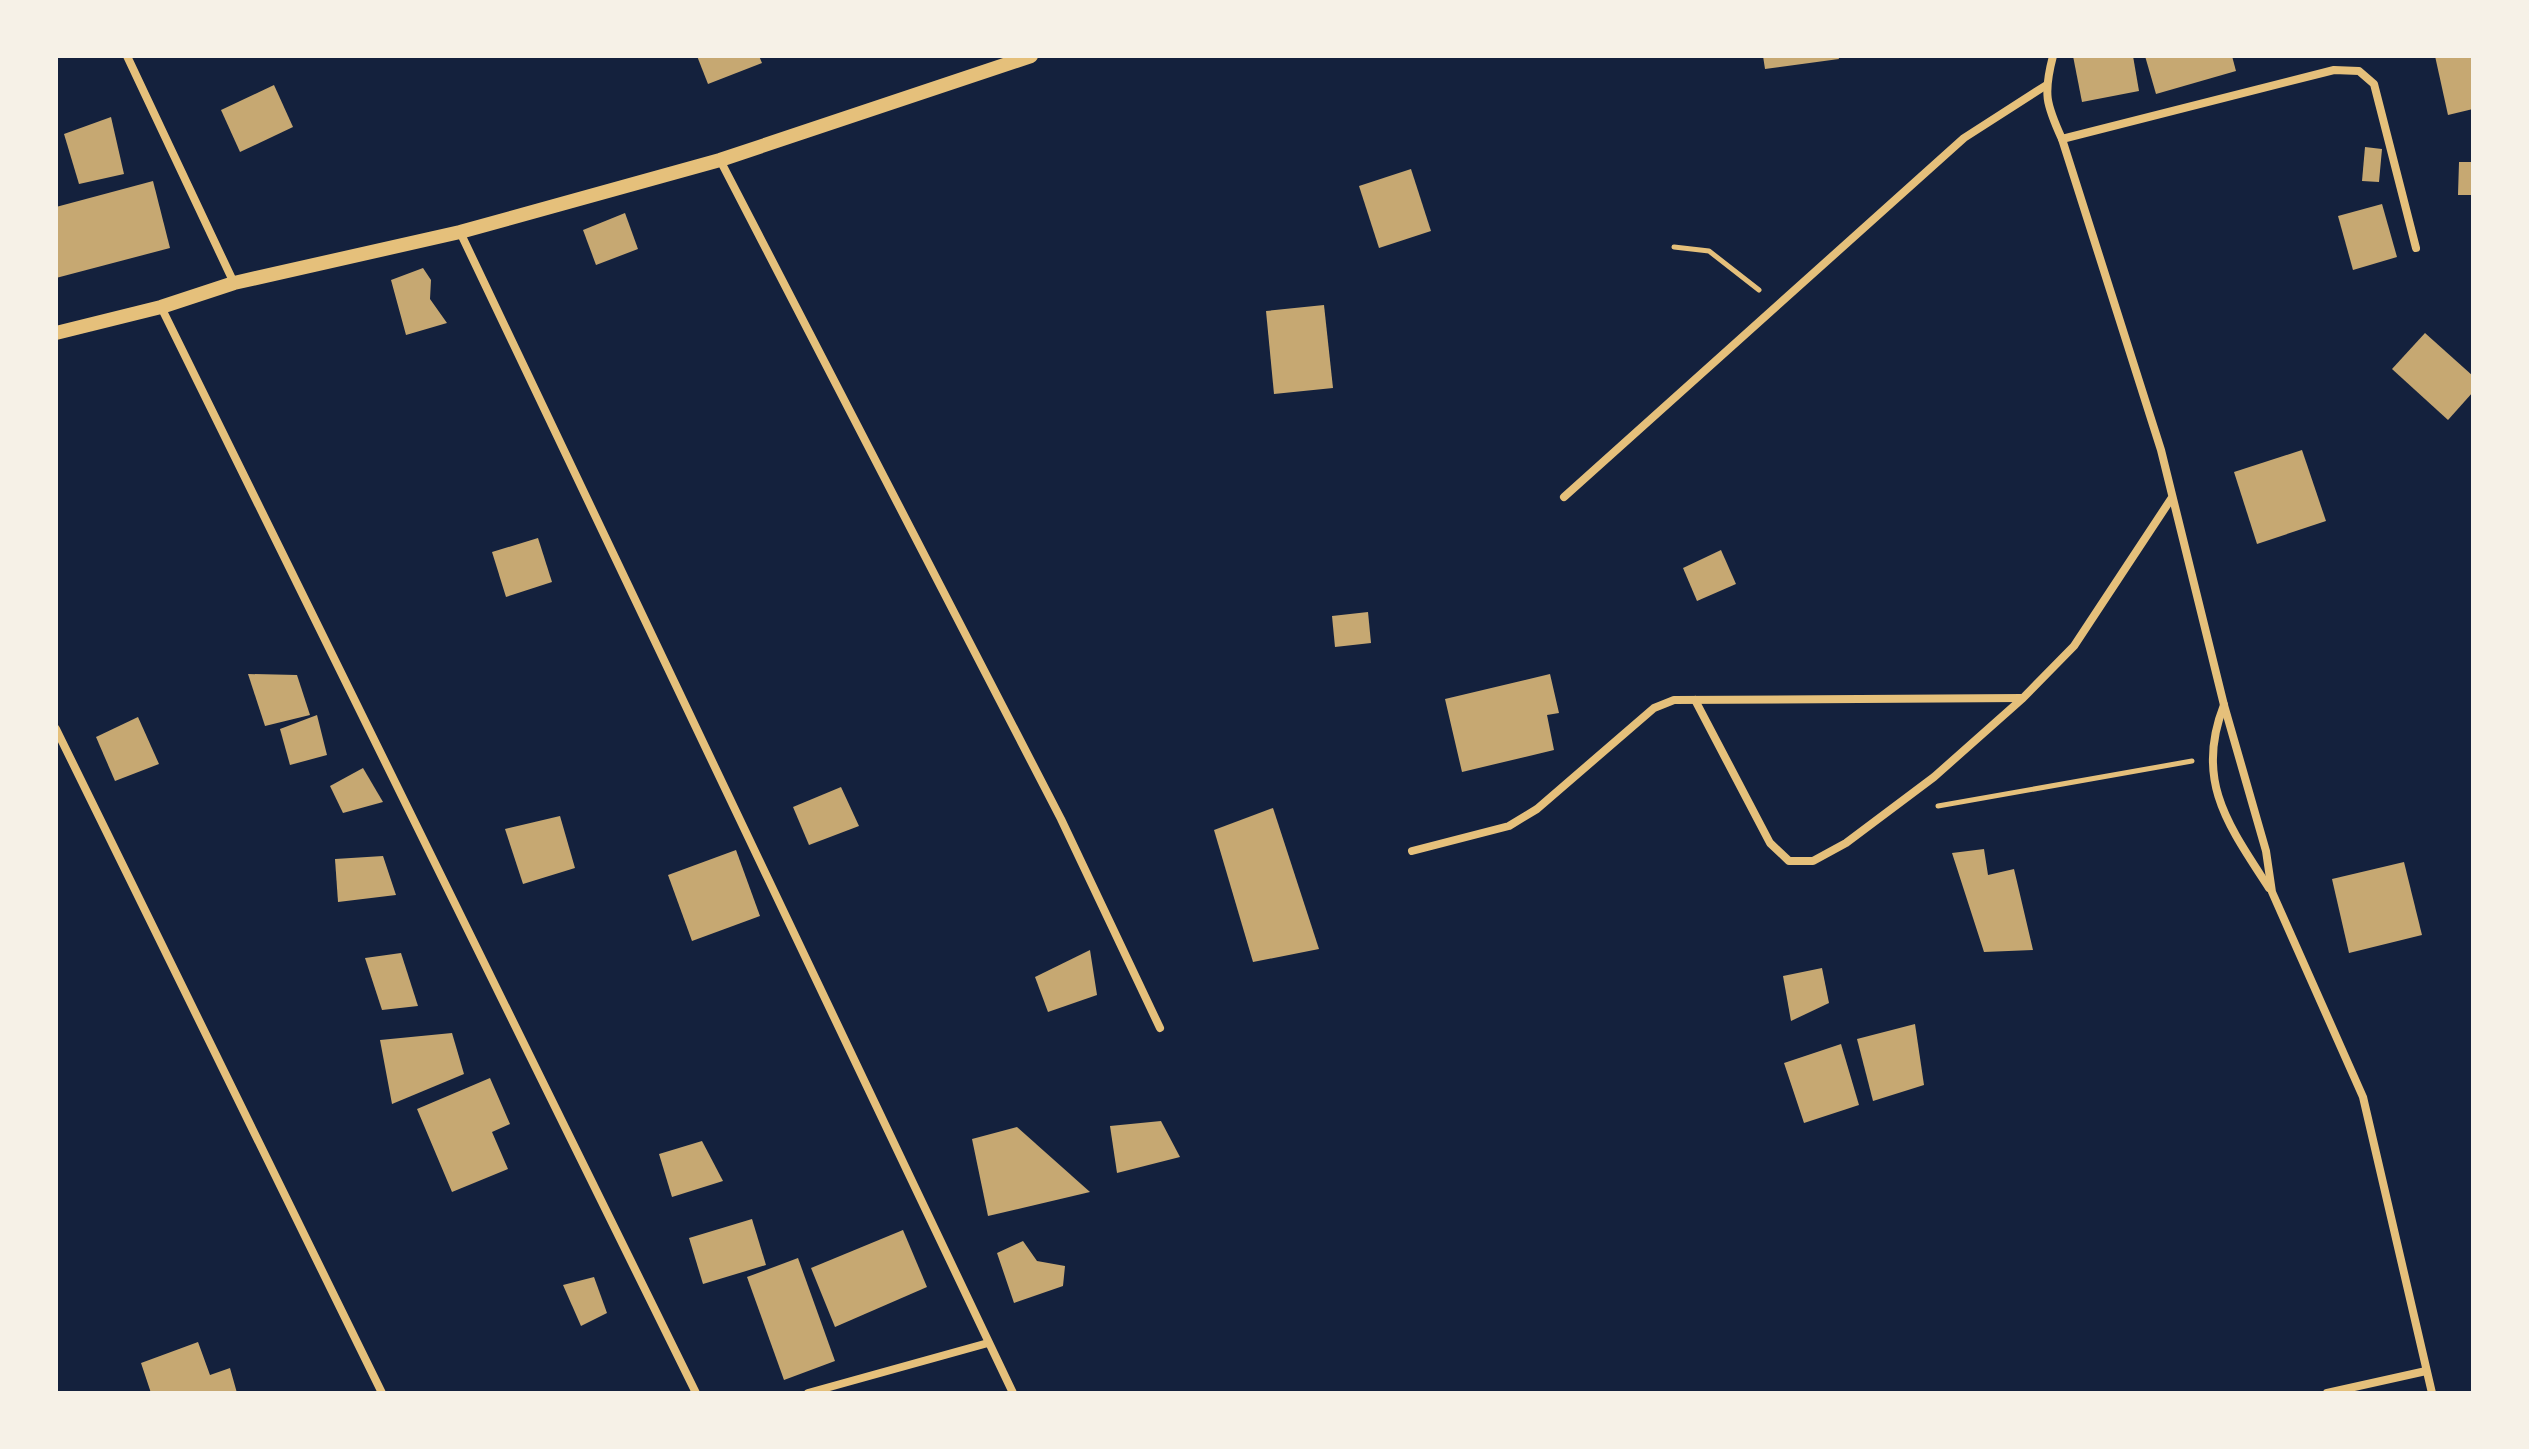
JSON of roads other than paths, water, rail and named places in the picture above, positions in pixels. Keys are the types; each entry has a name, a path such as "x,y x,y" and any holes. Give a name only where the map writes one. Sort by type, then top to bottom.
{"street":[{"path":"127,56 234,283"},
{"path":"56,333 161,307 234,283 460,232 720,160 1031,56"},
{"path":"2053,56 2045,86 2046,104 2062,139 2156,435 2224,705 2260,825 2272,892"},
{"path":"2062,139 2334,70 2359,71 2374,84 2416,248"},
{"path":"1564,497 1964,138 2045,86"},
{"path":"720,160 1061,819 1160,1028"},
{"path":"460,232 1013,1393"},
{"path":"161,307 696,1393"},
{"path":"1695,700 1770,843 1789,861 1813,861 1846,843 1898,806 2023,698 2074,646 2171,499"},
{"path":"1412,851 1509,826 1537,809 1654,708 1674,700 2023,698"},
{"path":"2224,705 2210,758 2217,798 2231,828 2272,892 2363,1097 2432,1393"},
{"path":"56,729 382,1393"},
{"path":"808,1393 988,1343"},
{"path":"2327,1393 2426,1371"}]}
